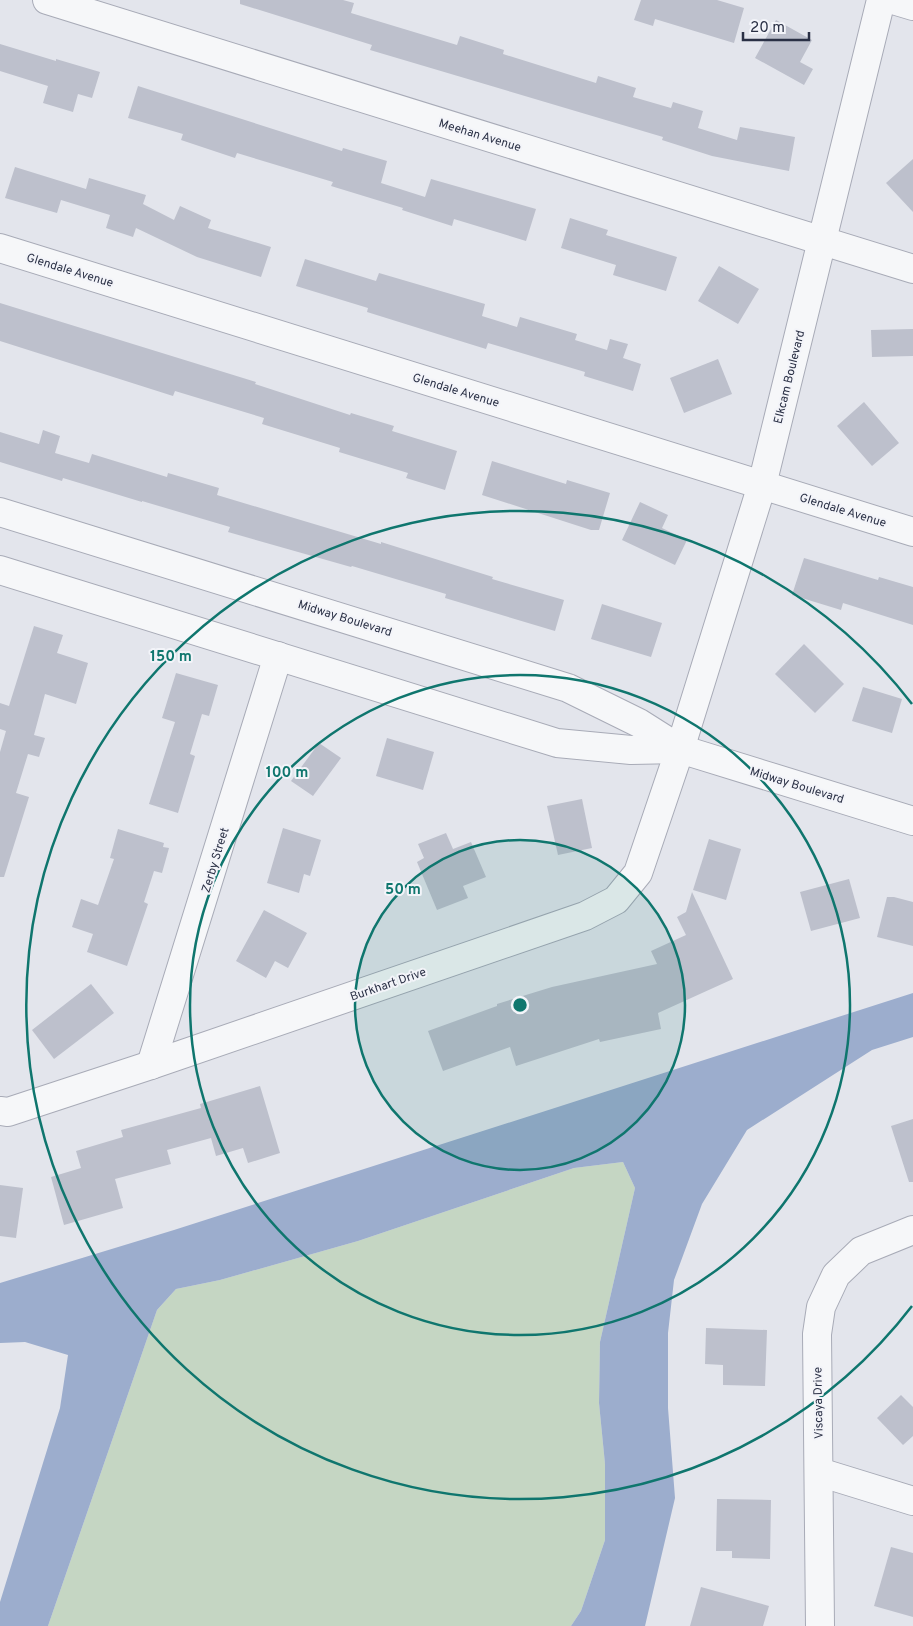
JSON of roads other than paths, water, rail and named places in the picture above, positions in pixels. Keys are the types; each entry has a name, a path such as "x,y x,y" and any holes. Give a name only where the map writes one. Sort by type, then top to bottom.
{"street":[{"name":"Meehan Avenue","path":"47,0 913,269"},
{"name":"Elkcam Boulevard","path":"680,749 762,485 881,0"},
{"path":"893,0 913,6"},
{"name":"Glendale Avenue","path":"0,248 913,532"},
{"name":"Midway Boulevard","path":"0,512 568,688 639,723 680,749 913,821"},
{"name":"Midway Boulevard","path":"0,570 557,743 631,750 680,749"},
{"name":"Zerby Street","path":"151,1065 278,656"},
{"name":"Burkhart Drive","path":"0,1111 8,1112 151,1065 585,916 616,900 638,873 680,749"},
{"name":"Viscaya Drive","path":"820,1626 817,1334 821,1307 836,1275 861,1251 913,1230"},
{"path":"819,1472 913,1501"}],"water":[{"path":"913,993 913,1037 872,1050 747,1130 702,1204 674,1280 668,1333 668,1408 675,1498 645,1626 571,1626 581,1611 605,1540 605,1464 599,1403 600,1342 635,1188 623,1162 574,1168 358,1241 220,1280 176,1289 157,1310 48,1626 0,1626 0,1602 60,1408 68,1355 25,1342 0,1343 0,1283 174,1230"}]}
